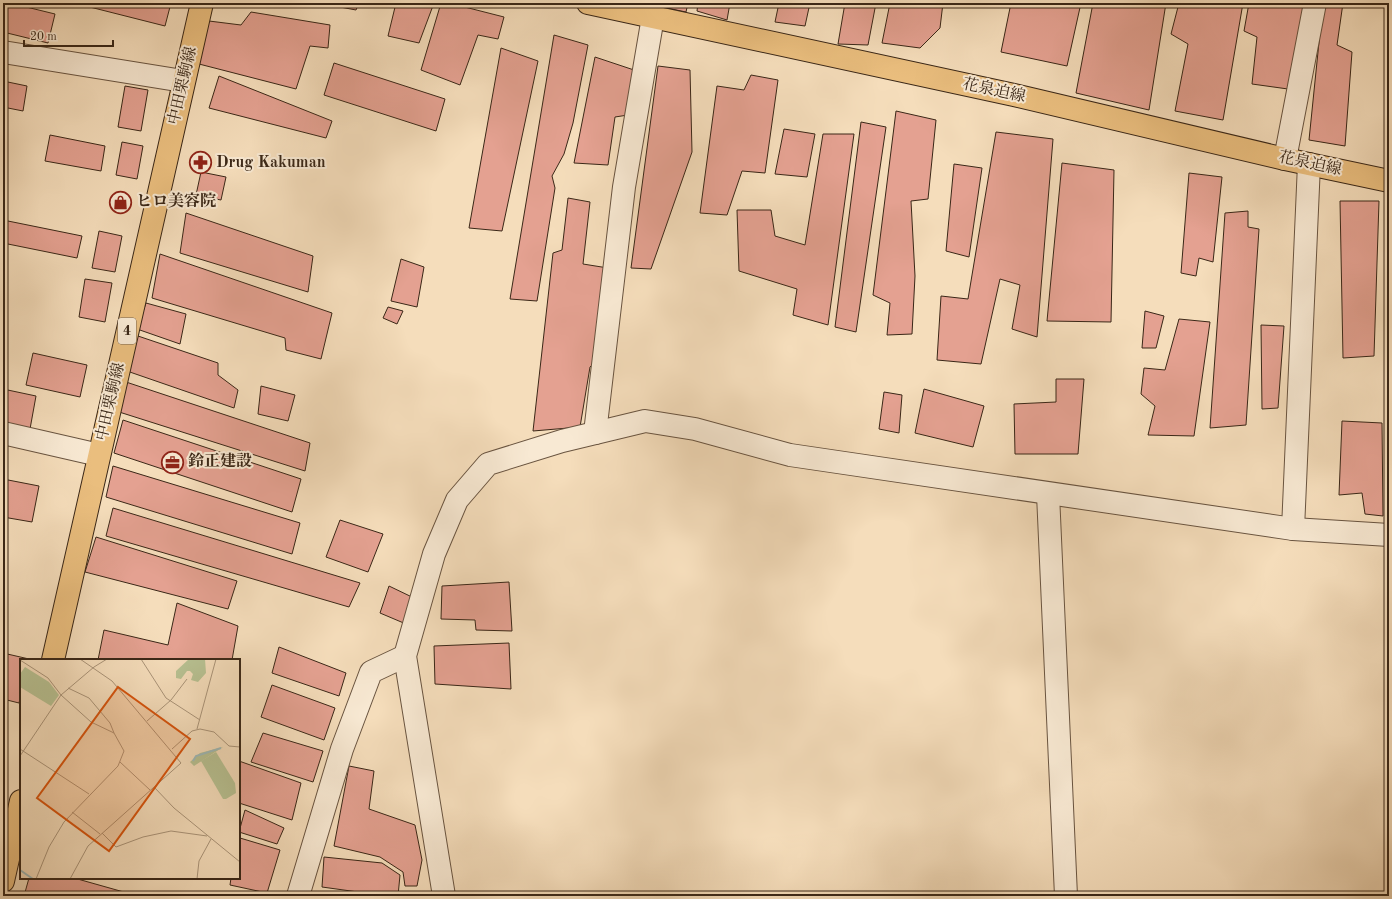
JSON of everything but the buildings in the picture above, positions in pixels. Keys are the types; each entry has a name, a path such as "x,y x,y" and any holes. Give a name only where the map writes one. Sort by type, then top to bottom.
{"main road":[{"name":"中田栗駒線","path":"53,659 183,81 202,3"},
{"name":"花泉迫線","path":"595,4 1014,95 1285,159 1389,180"},
{"path":"3,881 20,805"}],"street":[{"path":"1285,159 1315,3"},
{"path":"595,433 624,187 653,17"},
{"path":"3,52 183,81"},
{"path":"1293,529 1309,164"},
{"path":"444,896 405,656 434,554 458,500 488,464 562,441 646,421 694,429 790,455 1293,529 1389,535"},
{"path":"3,434 99,454"},
{"path":"1048,494 1066,896"},
{"path":"298,896 342,749 371,672 405,656"}],"place":[{"name":"Drug Kakuman","path":"200,163"},
{"name":"ヒロ美容院","path":"121,202"},
{"name":"鈴正建設","path":"173,462"}]}
